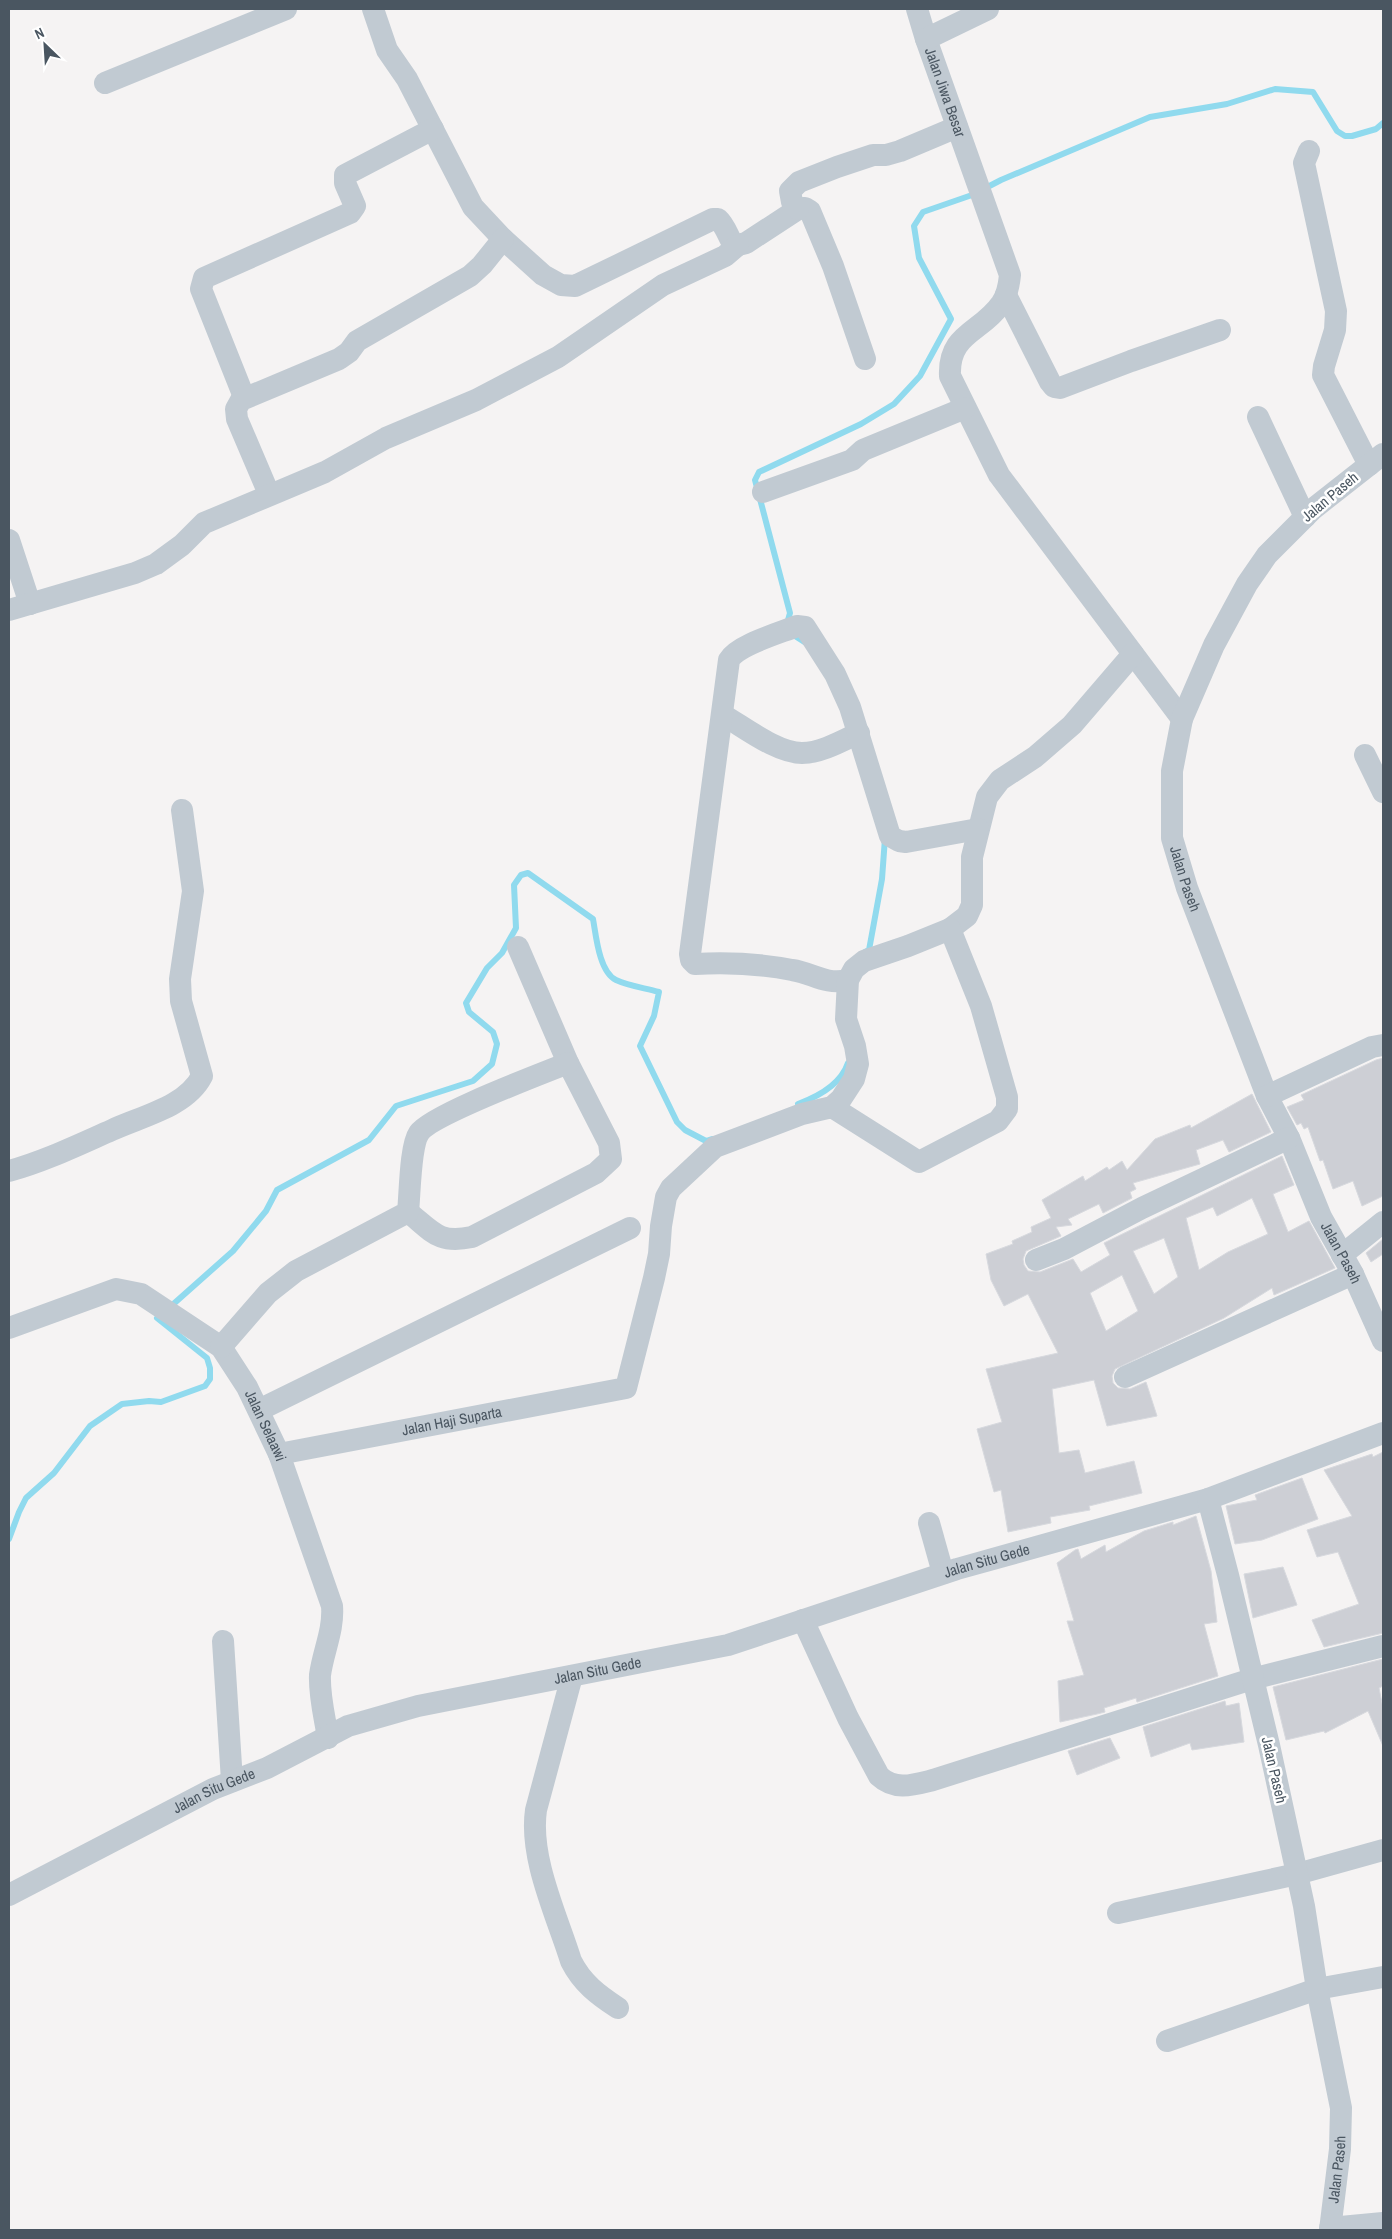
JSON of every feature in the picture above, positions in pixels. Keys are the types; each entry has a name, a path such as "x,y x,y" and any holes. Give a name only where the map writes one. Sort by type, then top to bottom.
{"street":[{"path":"105,83 286,9"},
{"path":"373,9 387,50 407,79 473,207 503,239 544,275 562,285 575,286 713,219 718,219 722,222 725,232 733,244 738,245"},
{"name":"Jalan Jiwa Besar","path":"917,9 1010,275 1006,295"},
{"path":"926,39 988,9"},
{"path":"798,209 792,202 790,191 799,182 857,160 900,151 957,126"},
{"path":"244,397 201,288 204,278 350,213 355,206 345,183 345,175 433,129"},
{"path":"1309,151 1304,163 1336,311 1335,330 1323,375 1376,459"},
{"path":"9,610 136,572 156,564 182,545 204,523 325,472 386,438 476,400 558,356 663,285 725,256 738,245 746,243 798,209 805,208 810,211 833,266 865,359"},
{"path":"269,494 237,419 236,409 244,397 345,356 357,341 470,276 482,265 503,239"},
{"path":"1006,295 1050,382 1054,387 1060,388 1132,360 1220,330"},
{"path":"1006,295 1001,305 954,347 949,367 950,376 999,475 1182,719"},
{"path":"763,492 852,460 863,450 965,408"},
{"path":"1258,417 1288,485 1305,517"},
{"name":"Jalan Paseh","path":"1376,459 1305,517 1267,555 1247,584 1214,645 1182,719 1172,771 1172,838 1187,888 1267,1096 1289,1138 1322,1218 1347,1265 1383,1341"},
{"path":"9,540 30,604"},
{"path":"842,981 768,966 695,964 691,960 690,954 729,660 732,655 743,648 791,629 805,627 834,674 850,707 854,735 888,830 894,839 906,842 978,829"},
{"path":"842,981 864,961 950,929 967,916 972,905 972,857 987,797 1000,780 1036,757 1072,725 1133,654"},
{"path":"723,714 772,744 800,753 811,752 854,735"},
{"path":"1365,755 1383,792"},
{"path":"9,1171 74,1148 113,1129 156,1112 196,1087 202,1076 181,1001 180,979 193,891 182,810"},
{"path":"842,981 846,1019 855,1046 858,1064 854,1079 849,1088 832,1107 920,1162 998,1121 1007,1109 1007,1097 981,1006 950,929"},
{"path":"408,1212 442,1239 456,1240 472,1237 596,1173 611,1159 610,1143 568,1063 518,948"},
{"path":"1267,1096 1383,1044"},
{"path":"408,1212 413,1149 419,1133 439,1117 568,1063"},
{"name":"Jalan Haji Suparta","path":"279,1454 626,1388 654,1278 666,1197 671,1188 715,1147 802,1114 832,1107"},
{"path":"1036,1260 1064,1249 1142,1208 1289,1138"},
{"path":"221,1347 268,1293 296,1271 408,1212"},
{"path":"1125,1377 1347,1265 1383,1222"},
{"path":"259,1410 630,1228"},
{"name":"Jalan Selaawi","path":"9,1328 116,1290 141,1294 191,1329 221,1347 247,1387 279,1454 332,1606 333,1619 320,1673 328,1738"},
{"path":"1208,1499 1383,1434"},
{"name":"Jalan Paseh","path":"1208,1499 1269,1745 1304,1906 1317,1990 1340,2108 1340,2149 1330,2229"},
{"name":"Jalan Situ Gede","path":"9,1894 213,1789 266,1768 328,1738 348,1726 418,1706 728,1645 943,1573 1208,1499"},
{"path":"929,1523 943,1573"},
{"path":"803,1620 848,1718 879,1776 886,1782 894,1785 916,1784 933,1780 1252,1679 1383,1646"},
{"path":"223,1640 232,1781"},
{"path":"572,1676 536,1810 534,1826 535,1848 571,1961 577,1972 594,1992 618,2008"},
{"path":"1118,1913 1297,1874 1383,1850"},
{"path":"1167,2041 1317,1990 1383,1977"},
{"path":"1330,2229 1383,2222"}],"building":[{"path":"1383,1058 1383,1196 1362,1206 1353,1181 1333,1189 1323,1160 1320,1161 1308,1127 1304,1129 1301,1123 1297,1125 1287,1107 1304,1100 1301,1095"},
{"path":"1252,1094 1271,1132 1229,1152 1223,1140 1196,1150 1200,1164 1133,1183 1136,1189 1130,1192 1132,1198 1103,1213 1099,1204 1068,1219 1072,1225 1056,1227 1061,1236 1026,1251 1023,1259 1028,1271 1040,1272 1073,1259 1081,1272 1110,1255 1104,1243 1282,1156 1294,1185 1273,1194 1288,1232 1309,1221 1335,1268 1274,1295 1272,1288 1224,1318 1115,1369 1112,1376 1113,1383 1118,1388 1130,1389 1146,1382 1157,1416 1107,1426 1094,1380 1052,1389 1059,1453 1079,1450 1085,1473 1134,1461 1142,1493 1089,1506 1090,1510 1050,1517 1051,1523 1008,1532 1001,1490 994,1492 977,1429 1002,1422 986,1369 1058,1353 1028,1294 1004,1306 991,1280 986,1254 1013,1244 1012,1241 1032,1232 1031,1227 1051,1218 1042,1200 1083,1176 1085,1181 1107,1167 1109,1170 1122,1161 1127,1170 1155,1139 1190,1125 1191,1128","holes":["1252,1198 1268,1234 1228,1252 1199,1270 1186,1218 1213,1207 1217,1216","1164,1238 1178,1277 1154,1294 1133,1251","1122,1275 1138,1311 1106,1331 1090,1293"]},
{"path":"1383,1239 1383,1254 1371,1262 1366,1253"},
{"path":"1383,1452 1383,1633 1324,1647 1312,1620 1359,1604 1338,1552 1317,1557 1307,1530 1352,1516 1324,1470 1372,1454 1373,1457"},
{"path":"1302,1478 1318,1519 1262,1540 1235,1544 1226,1506 1257,1500 1255,1495"},
{"path":"1196,1516 1211,1571 1217,1622 1204,1624 1218,1676 1137,1702 1136,1698 1104,1708 1105,1712 1060,1722 1058,1681 1084,1675 1067,1621 1074,1621 1057,1563 1075,1550 1078,1549 1081,1559 1105,1545 1106,1552 1144,1531 1173,1522 1173,1525"},
{"path":"1283,1567 1297,1605 1253,1618 1244,1574"},
{"path":"1383,1659 1383,1686 1379,1688 1383,1708 1383,1746 1368,1711 1325,1733 1324,1731 1286,1740 1273,1687"},
{"path":"1225,1701 1226,1706 1239,1703 1244,1742 1192,1750 1190,1743 1151,1757 1143,1727"},
{"path":"1110,1738 1120,1758 1077,1775 1068,1751"}],"waterway":[{"path":"806,643 795,636 788,620 790,613 755,480 759,472 861,424 894,404 920,376 951,319 919,258 914,226 923,212 972,195 1001,180 1150,117 1227,104 1275,89 1313,92 1337,131 1345,136 1352,136 1376,129 1383,123"},
{"path":"865,952 869,950 882,879 885,838"},
{"path":"170,1307 233,1251 266,1211 277,1190 369,1140 396,1106 473,1081 492,1064 497,1044 493,1032 469,1012 466,1003 487,968 502,953 516,928 514,885 521,875 528,873 593,919 599,952 610,976 626,984 659,992 654,1016 640,1046 677,1122 685,1130 706,1141 712,1139"},
{"path":"798,1104 828,1089 845,1071 848,1063"},
{"path":"9,1539 26,1498 54,1473 90,1426 122,1404 149,1401 161,1402 205,1386 210,1379 210,1368 207,1358 157,1318 162,1314"}]}
